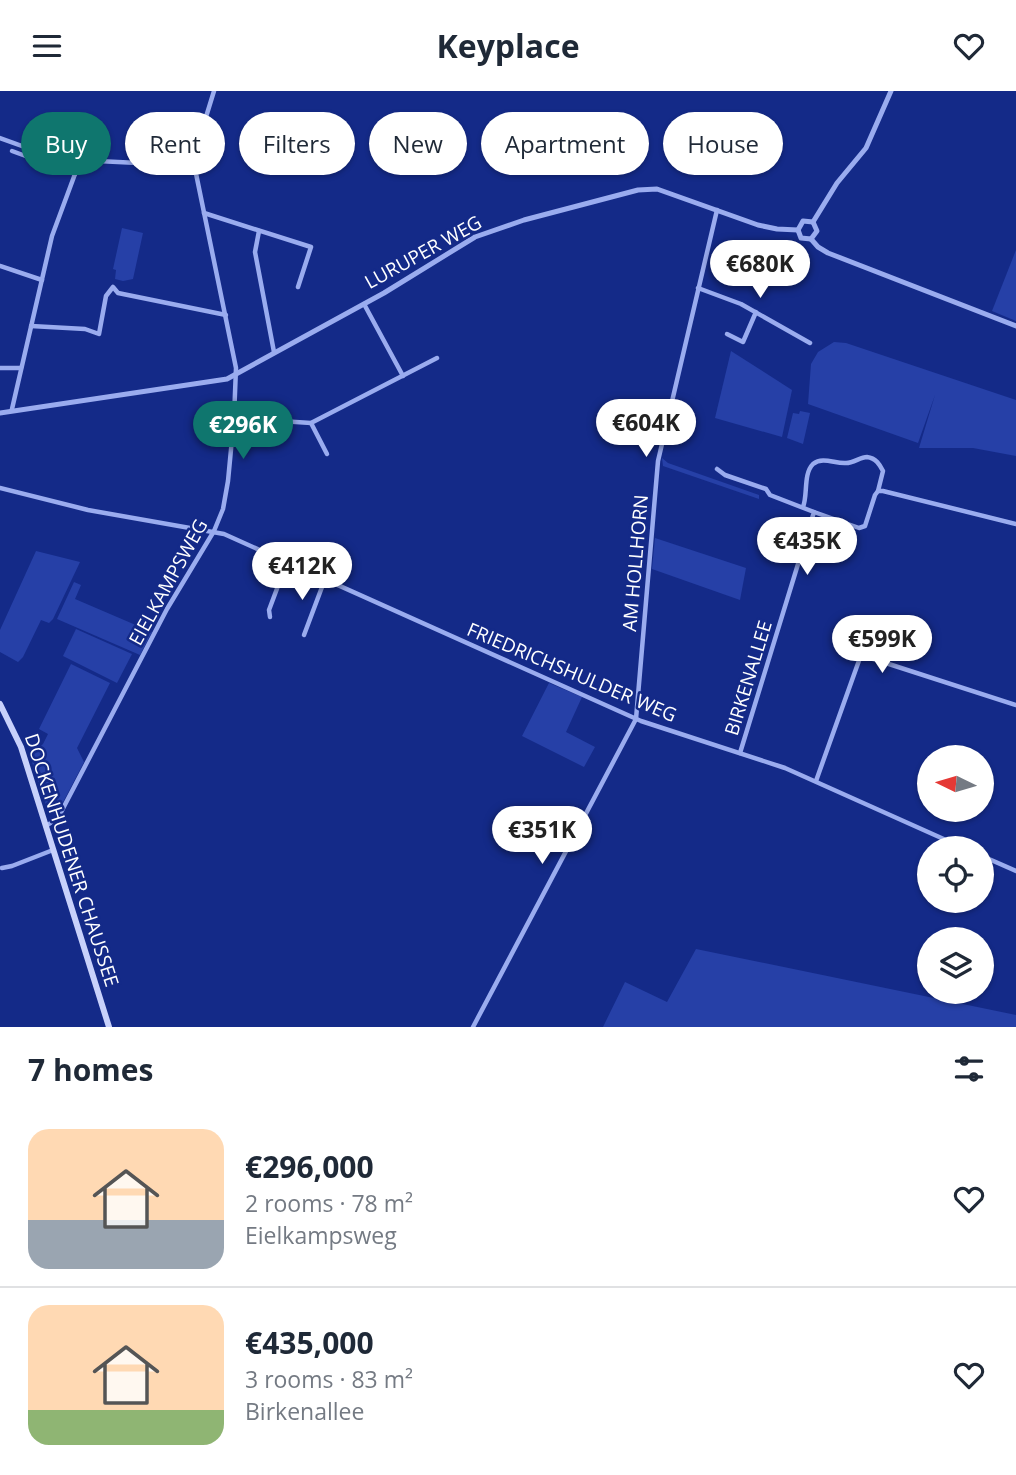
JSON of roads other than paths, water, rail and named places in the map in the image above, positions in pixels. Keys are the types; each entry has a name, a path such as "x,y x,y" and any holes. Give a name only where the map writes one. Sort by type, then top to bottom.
{"main road":[{"name":"DOCKENHUDENER CHAUSSEE","path":"0,704 17,736 109,1027"}],"street":[{"path":"207,112 214,91"},
{"path":"813,222 837,183 866,148 891,91"},
{"path":"0,138 21,146"},
{"path":"12,151 21,154"},
{"path":"12,409 52,236 75,175"},
{"name":"EIELKAMPSWEG","path":"46,826 58,818 167,609 214,531 223,509 228,481 236,375 196,175"},
{"name":"LURUPER WEG","path":"0,413 12,409 218,381 236,375 364,304 475,237 524,220 651,188 765,227 797,230"},
{"name":"AM HOLLHORN","path":"636,719 658,461 717,209"},
{"path":"204,213 311,247 298,287"},
{"path":"813,222 803,221 797,230 801,238 811,239 828,253 1016,326"},
{"path":"811,239 817,231 813,222"},
{"path":"259,231 255,252 274,352"},
{"path":"0,266 42,280"},
{"path":"31,326 85,330 99,334 106,296 113,287 118,293 226,316"},
{"path":"698,288 757,312 810,343"},
{"path":"364,304 403,376"},
{"path":"727,334 743,342 757,312"},
{"path":"234,418 311,423 437,358"},
{"path":"0,368 21,368"},
{"path":"311,423 327,454"},
{"path":"717,469 725,475 766,489 770,495 859,528 865,526 883,471 873,459 865,457 844,464 823,460 809,470 803,507"},
{"name":"FRIEDRICHSHULDER WEG","path":"0,488 89,510 214,531 636,719 785,768 937,836"},
{"path":"878,491 1016,524"},
{"name":"BIRKENALLEE","path":"740,753 814,512"},
{"path":"270,617 269,610 287,562"},
{"path":"304,635 325,579"},
{"path":"847,650 1016,705"},
{"path":"816,782 861,655"},
{"path":"473,1027 636,719"},
{"path":"2,867 12,866 54,850"},
{"path":"994,861 1016,871"}]}
